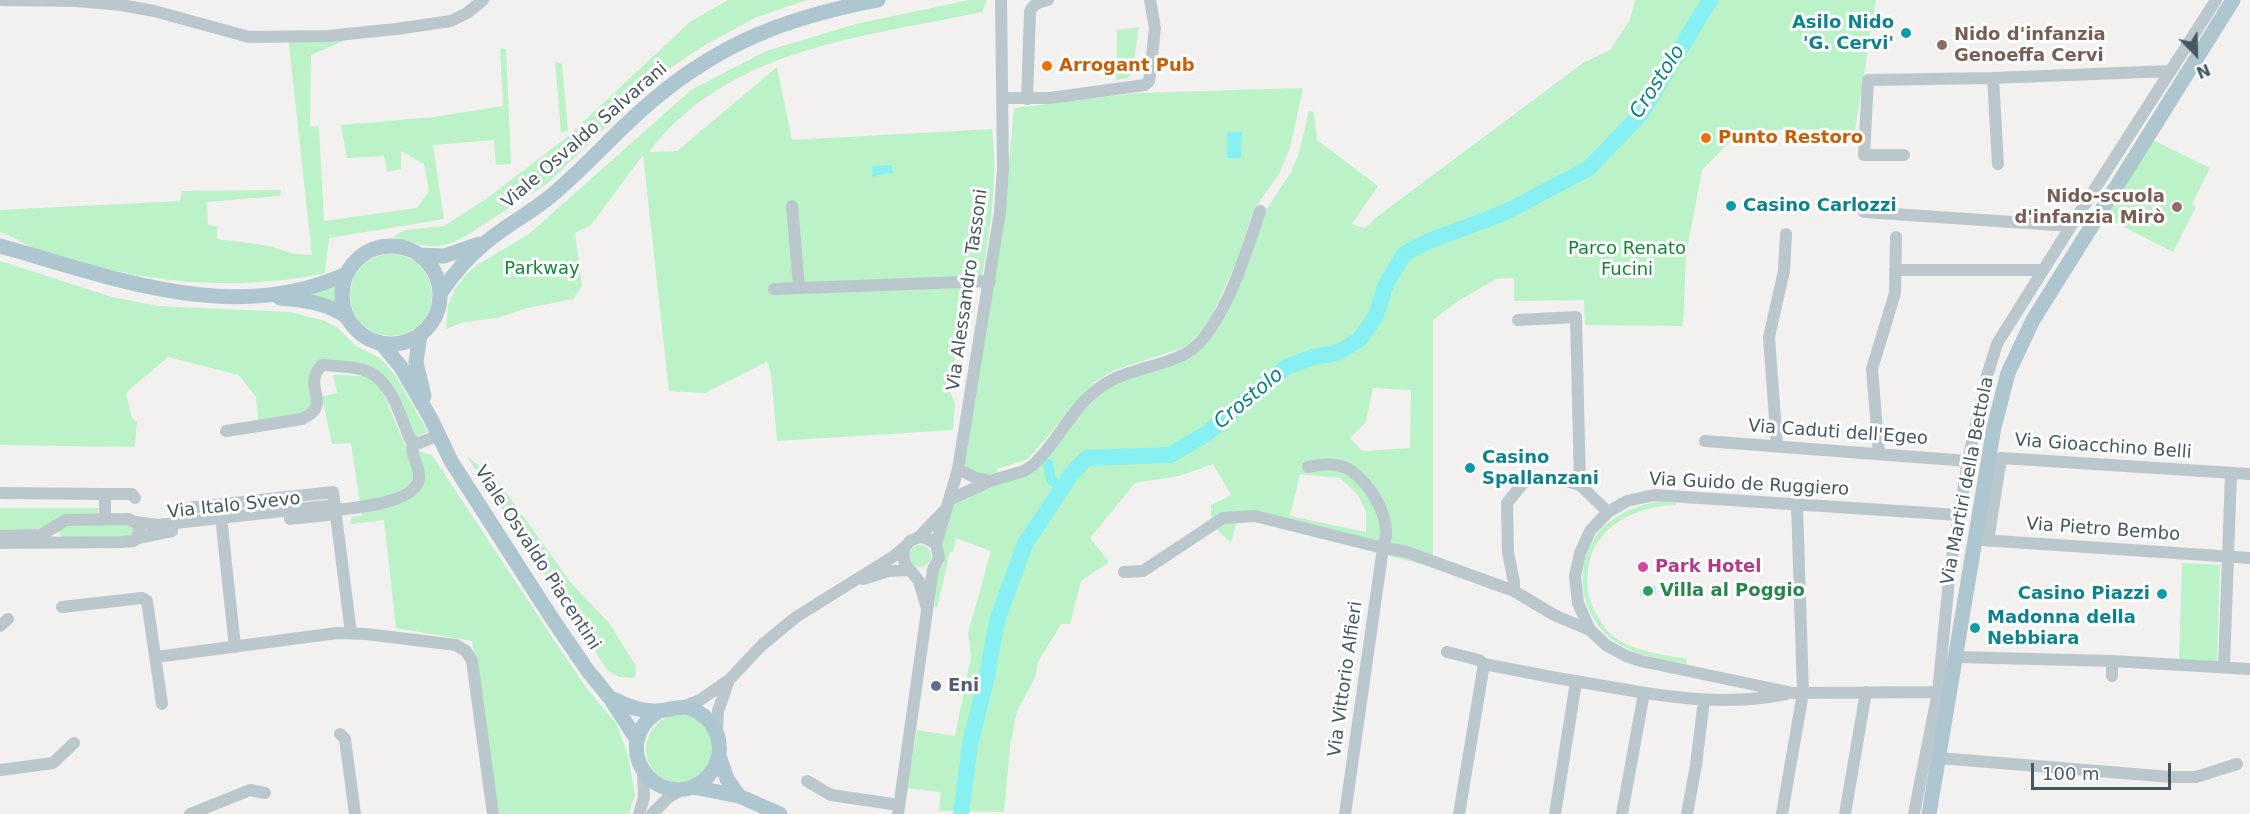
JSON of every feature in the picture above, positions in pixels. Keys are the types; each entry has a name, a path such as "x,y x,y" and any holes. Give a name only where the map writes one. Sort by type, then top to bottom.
{"main road":[{"name":"Viale Osvaldo Salvarani","path":"440,294 453,274 488,241 553,195 650,103 699,65 738,43 776,26 809,15 878,0"},
{"name":"Via Martiri della Bettola","path":"1929,814 1956,657 1982,540 1997,409 2015,355 2033,320 2233,0"},
{"name":"Viale Osvaldo Salvarani","path":"419,255 444,256 488,241"},
{"name":"Viale Osvaldo Piacentini","path":"0,246 150,288 199,295 259,296 306,301 325,306 347,317 357,331 381,344 401,367 431,419 451,461 566,642 610,698 637,740"},
{"name":"Viale Osvaldo Piacentini","path":"259,296 313,287 346,274 357,259 382,247 400,247 419,255"},
{"path":"419,255 435,272 440,294"},
{"path":"346,274 342,296 347,317"},
{"name":"Viale Osvaldo Piacentini","path":"431,419 416,362 420,335 434,319 439,309 440,294"},
{"path":"381,344 402,343 420,335"},
{"name":"Viale Osvaldo Piacentini","path":"610,698 635,710 659,711"},
{"path":"739,796 728,779 719,756 717,734 710,722 700,713 682,707 659,711 647,720 637,740 638,759 643,771 659,786 739,796 780,814"},
{"path":"687,788 707,778 719,756"}],"street":[{"path":"0,0 77,1 122,5 154,11 249,37 328,36 451,21 467,13 483,0"},
{"path":"1027,99 1030,12 1037,3 1048,0"},
{"path":"1003,98 1050,98 1145,85 1149,81 1155,28 1150,0"},
{"path":"1914,814 1938,692 1950,570 1968,460 1986,379 1997,344 2216,0"},
{"name":"Via Alessandro Tassoni","path":"898,809 933,569 939,558 936,544 958,469 990,281 1002,189 1001,1"},
{"path":"1904,155 1864,155 1868,80 2171,71"},
{"path":"1993,78 1998,164"},
{"path":"792,206 799,287"},
{"path":"947,505 990,481 1024,471 1033,465 1100,387 1118,376 1177,358 1196,347 1212,328 1226,300 1260,211"},
{"path":"1864,212 2071,226"},
{"path":"1778,446 1769,338 1784,271 1786,234"},
{"path":"1878,454 1872,369 1895,293 1896,237"},
{"path":"1895,270 2043,270"},
{"path":"774,289 990,281"},
{"path":"1518,320 1576,317 1580,485"},
{"path":"226,430 302,419 313,414 317,409 315,372 322,366 359,368 372,373 388,388 413,442 423,443 439,435"},
{"name":"Via Caduti dell'Egeo","path":"1705,441 1968,460"},
{"path":"351,633 335,510 383,504 415,488 420,476 411,448 413,442"},
{"name":"Via Gioacchino Belli","path":"1982,540 2001,459 2250,474"},
{"name":"Via Vittorio Alfieri","path":"1308,467 1324,464 1348,469 1367,486 1383,514 1386,540 1345,814"},
{"path":"958,469 976,478 990,481"},
{"path":"2224,667 2231,473"},
{"path":"1514,591 1508,553 1507,503 1524,482 1553,477 1580,485 1608,512"},
{"path":"0,493 132,494 135,498"},
{"path":"105,494 105,519"},
{"name":"Via Guido de Ruggiero","path":"1798,693 1641,661 1615,651 1590,630 1575,592 1576,566 1583,543 1590,531 1608,512 1628,501 1654,495 1959,515"},
{"path":"1782,814 1798,693 1797,504"},
{"name":"Via Alessandro Tassoni","path":"927,609 922,589 903,559 905,547 910,541 919,537 947,505"},
{"name":"Via Italo Svevo","path":"0,536 41,535 66,520 129,519 158,525 335,510"},
{"name":"Via Italo Svevo","path":"0,543 134,541 157,533 335,510"},
{"path":"1124,572 1143,571 1223,518 1255,516 1383,548 1404,551 1514,591 1554,615 1590,630"},
{"path":"136,522 140,529 138,538"},
{"path":"222,526 235,647"},
{"path":"54,527 56,536 62,542"},
{"path":"919,537 936,544"},
{"name":"Via Pietro Bembo","path":"1982,540 2250,558"},
{"path":"682,707 700,700 729,680 775,633 809,607 905,547"},
{"path":"850,583 889,571 926,573 933,569"},
{"path":"62,607 142,598 147,601 162,704"},
{"path":"156,657 337,633 456,645 466,651 472,661 475,674 493,814"},
{"path":"1447,652 1479,660 1484,664 1685,700 1745,700 1798,693 1938,692"},
{"path":"1956,657 2112,661 2250,669"},
{"path":"2112,661 2112,676"},
{"path":"1459,814 1484,664"},
{"path":"717,734 718,711 729,680"},
{"path":"1555,814 1576,682"},
{"path":"1845,814 1866,692"},
{"path":"1622,814 1644,693"},
{"path":"1688,814 1704,700"},
{"path":"340,735 345,739 355,814"},
{"path":"0,767 53,763 74,743"},
{"path":"1939,758 2171,777 2196,777 2243,762"},
{"path":"639,814 644,797 643,771"},
{"path":"807,781 831,795 898,809"},
{"path":"652,814 669,797 687,788"},
{"path":"190,814 250,790 265,793"}],"green space":[{"path":"728,0 807,0 757,17 705,45 661,74 548,183 464,237 445,245 429,246 393,237 405,230 444,226 486,199 566,138 690,22"},
{"name":"Parkway","path":"969,0 987,0 982,12 845,40 800,52 758,69 718,90 681,117 649,152 677,151 777,67 792,140 992,129 994,183 983,271 981,281 973,282 955,359 947,375 948,387 955,403 953,430 777,441 771,374 767,362 705,393 669,391 643,155 591,225 575,233 582,286 573,299 527,308 497,318 464,322 446,329 448,305 455,289 465,276 477,265 529,234 691,90 766,51 856,24"},
{"name":"Parco Renato Fucini","path":"1635,0 1876,0 1855,130 1786,129 1747,133 1730,142 1702,170 1686,254 1683,326 1585,325 1584,300 1514,301 1514,278 1496,279 1458,301 1433,320 1433,567 1252,521 1237,521 1231,542 1213,523 1211,505 1231,495 1213,464 1179,476 1135,483 1090,538 1109,562 1081,581 1070,624 1061,624 1038,662 1035,678 1017,711 1010,746 1004,812 939,811 941,792 907,788 917,730 955,736 971,656 968,633 991,551 956,538 953,552 950,552 937,608 935,607 936,575 944,563 942,540 954,502 966,494 1026,473 1085,407 1110,385 1195,352 1226,316 1268,207 1291,172 1298,156 1309,111 1314,112 1317,140 1378,186 1352,224 1365,228 1583,63 1610,50 1630,20","holes":["1373,388 1411,390 1410,448 1362,451 1350,438 1366,422","1300,474 1340,478 1358,495 1366,512 1366,532 1290,516"]},
{"path":"1139,27 1132,73 1128,78 1116,80 1117,30"},
{"path":"361,33 311,55 310,127 319,126 324,221 417,208 429,191 424,164 401,151 401,169 387,172 384,156 347,158 341,125 434,117 503,106 500,48 506,49 511,164 496,165 494,140 433,145 444,219 329,238 325,273 294,279 232,283 169,280 107,269 42,252 0,232 0,210 180,201 182,191 281,190 280,196 207,202 208,225 217,226 217,239 270,246 294,254 312,255 288,36"},
{"path":"555,62 562,64 568,130 561,133"},
{"path":"1303,88 1290,148 1279,174 1254,209 1237,261 1208,324 1185,347 1115,370 1093,383 1028,459 997,469 998,475 982,476 963,467 1006,192 1014,108 1137,93"},
{"path":"2153,140 2210,168 2192,204 2196,207 2173,252 2105,217"},
{"path":"391,254 407,257 420,266 429,279 432,295 429,311 420,324 407,333 391,336 375,333 362,324 353,311 350,295 353,279 362,266 375,257"},
{"path":"0,261 112,297 157,306 290,312 325,321 338,328 356,346 380,358 395,375 428,432 410,439 372,373 322,366 317,409 259,426 256,397 239,375 168,357 126,393 132,418 137,421 135,447 0,445"},
{"path":"337,285 337,306 308,293"},
{"path":"333,375 366,376 381,388 406,448 432,455 587,689 616,723 628,755 635,795 629,814 498,814 472,641 396,628 384,520 351,524 351,517 362,516 351,443 332,444 322,397 337,393"},
{"path":"466,455 500,484 572,584 609,623 636,666 635,678 619,677 608,671"},
{"path":"1659,501 1676,503 1676,505 1646,509 1632,514 1607,530 1598,541 1588,570 1589,595 1594,610 1613,636 1639,649 1687,659 1686,664 1646,655 1627,648 1609,637 1592,616 1584,592 1583,578 1587,552 1599,532 1622,514"},
{"path":"0,508 98,508 98,514 32,531 0,531"},
{"path":"126,523 135,526 133,538 63,538 58,532 62,524"},
{"path":"920,545 928,548 931,556 928,564 920,567 912,564 909,556 912,548"},
{"path":"2182,563 2220,565 2217,662 2179,660"},
{"path":"680,715 693,718 704,725 711,736 714,749 711,762 704,773 693,780 680,783 667,780 656,773 649,762 646,749 649,736 656,725 667,718"}],"water":[{"path":"1227,132 1242,132 1241,158 1227,158"},
{"path":"892,165 893,173 873,177 872,166"},
{"name":"Villa al Poggio","path":"1649,585 1655,586 1656,593 1652,596 1641,596 1640,591"}],"waterway":[{"name":"Crostolo","path":"961,814 970,744 986,681 997,621 1025,544 1072,473 1087,458 1170,455 1206,434 1286,367 1313,357 1337,353 1360,339 1376,316 1386,284 1404,254 1427,242 1506,212 1589,168 1640,115 1710,0"},
{"path":"1048,464 1051,479 1061,489"}],"place":[{"name":"Asilo Nido 'G. Cervi'","path":"1906,33"},
{"name":"Nido d'infanzia Genoeffa Cervi","path":"1942,45"},
{"name":"Arrogant Pub","path":"1047,66"},
{"name":"Punto Restoro","path":"1706,138"},
{"name":"Casino Carlozzi","path":"1731,206"},
{"name":"Nido-scuola d'infanzia Mirò","path":"2177,207"},
{"name":"Casino Spallanzani","path":"1470,468"},
{"name":"Park Hotel","path":"1643,567"},
{"name":"Villa al Poggio","path":"1648,591"},
{"name":"Casino Piazzi","path":"2162,594"},
{"name":"Madonna della Nebbiara","path":"1975,628"},
{"name":"Eni","path":"936,686"}]}
